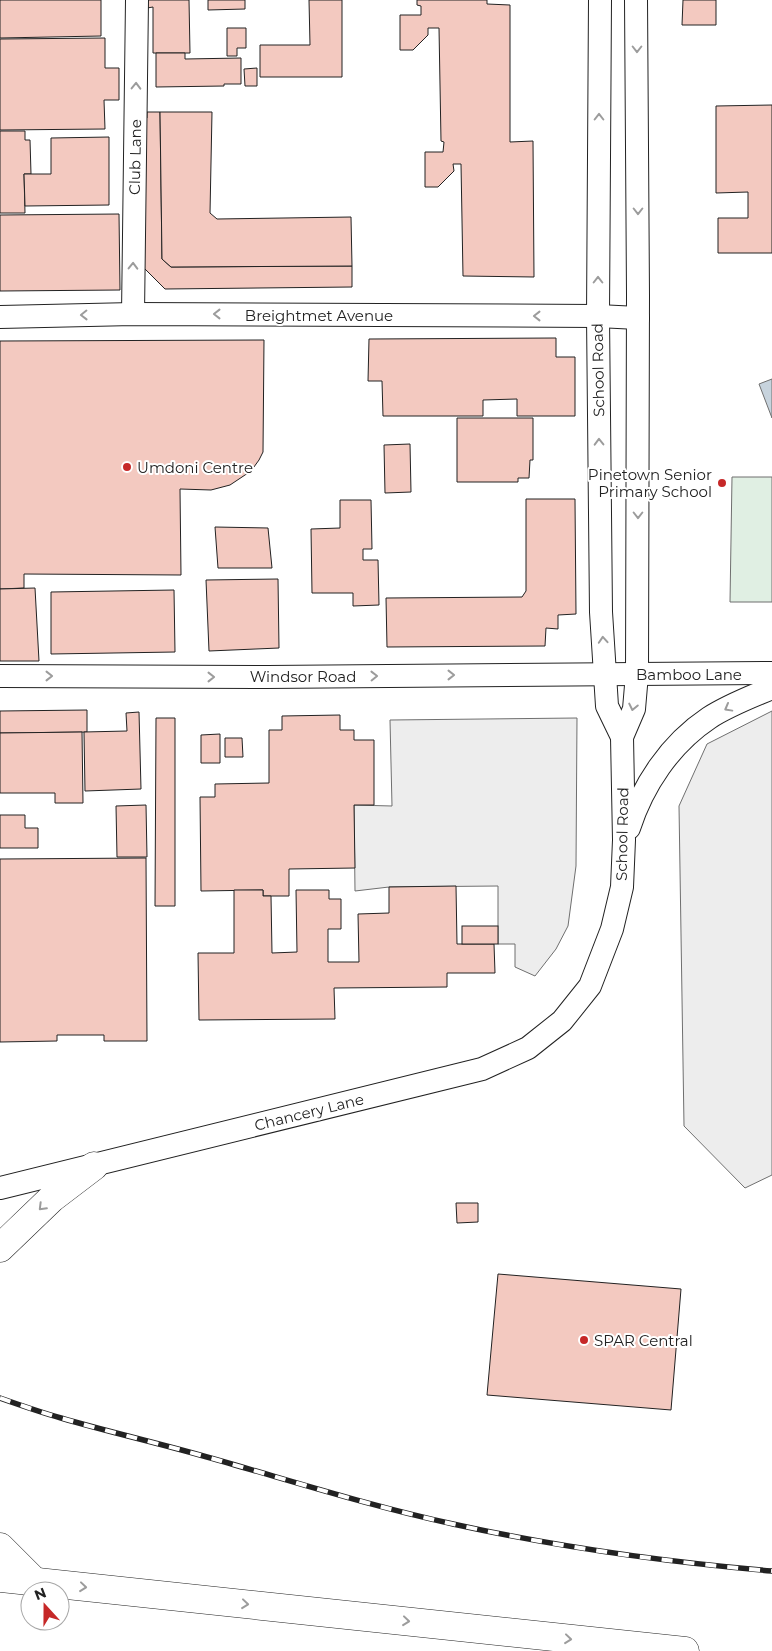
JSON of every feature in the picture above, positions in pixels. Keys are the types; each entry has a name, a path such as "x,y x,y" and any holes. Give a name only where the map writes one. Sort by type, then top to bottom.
{"main road":[{"path":"0,1248 52,1198 94,1166"},
{"path":"0,1546 34,1581"},
{"path":"0,1578 26,1581"},
{"path":"70,1586 685,1651"}],"street":[{"name":"Club Lane","path":"133,314 137,0"},
{"name":"School Road","path":"600,0 598,316 601,612 607,706 622,738"},
{"name":"School Road","path":"590,986 612,929 620,895 624,866 622,738 634,709 637,674 638,318 636,0"},
{"name":"Breightmet Avenue","path":"0,317 133,314 598,316 638,318"},
{"name":"Bamboo Lane","path":"605,674 772,673"},
{"name":"Windsor Road","path":"0,676 267,677 605,674"},
{"name":"Bamboo Lane","path":"624,840 637,804 656,772 680,742 709,718 742,700 772,688"},
{"name":"Chancery Lane","path":"0,1188 482,1069 528,1048 562,1021 590,986"}],"green space":[{"path":"732,477 772,477 772,602 730,602"}],"shaded area":[{"path":"772,379 772,418 759,384"},
{"path":"772,711 772,1175 745,1188 684,1126 679,806 707,744"},
{"path":"577,718 576,866 568,926 556,949 535,976 515,967 515,944 498,944 498,886 389,887 355,891 354,805 392,806 390,720"}],"building":[{"path":"0,0 101,0 101,36 0,38"},
{"path":"147,0 189,0 190,53 153,53 153,7 147,8"},
{"path":"208,0 245,0 245,9 208,10"},
{"path":"309,0 342,0 342,77 260,77 260,45 310,45"},
{"path":"417,0 487,0 487,4 510,5 510,142 533,141 534,277 463,276 461,164 453,164 454,171 438,187 425,187 425,152 443,152 444,142 441,141 439,28 428,28 428,35 413,50 400,50 400,15 421,15 421,6 417,5"},
{"path":"683,0 716,0 716,25 682,25"},
{"path":"227,28 246,28 246,48 237,48 237,56 227,56"},
{"path":"105,38 105,68 119,68 119,100 104,100 105,129 0,130 0,39"},
{"path":"156,53 185,53 185,59 241,58 241,84 156,87"},
{"path":"257,68 257,86 245,86 244,69"},
{"path":"772,105 772,253 718,253 718,218 748,218 748,192 716,193 716,106"},
{"path":"147,112 160,112 162,259 171,267 352,266 352,287 165,289 143,267 142,118 147,118"},
{"path":"160,112 212,112 210,213 217,219 351,217 352,266 171,267 162,259"},
{"path":"0,131 25,131 25,140 30,140 31,174 24,174 25,213 0,213"},
{"path":"109,137 109,205 25,206 24,174 51,174 51,138"},
{"path":"119,214 120,290 0,291 0,215"},
{"path":"556,338 556,357 575,357 575,416 517,416 517,399 483,400 483,416 383,416 382,381 368,381 369,339"},
{"name":"Umdoni Centre","path":"264,340 263,452 251,471 230,485 211,490 180,489 181,575 24,574 24,588 0,589 0,341"},
{"path":"457,418 533,418 533,460 530,460 529,478 518,478 518,482 457,482"},
{"path":"410,444 411,492 385,493 384,445"},
{"path":"526,499 575,499 576,614 558,615 558,629 546,628 545,646 387,647 386,598 522,597 526,591"},
{"path":"340,500 371,500 372,549 363,549 363,560 378,560 379,605 353,606 353,593 312,593 311,529 340,528"},
{"path":"215,527 268,528 272,568 218,568"},
{"path":"278,579 279,648 209,651 206,580"},
{"path":"35,588 39,661 0,661 0,589"},
{"path":"174,590 175,652 51,654 51,592"},
{"path":"87,710 87,732 0,733 0,711"},
{"path":"139,712 141,789 85,791 84,732 127,731 126,713"},
{"path":"340,715 340,730 354,730 354,740 374,740 374,805 354,805 355,868 289,869 289,896 263,896 263,890 201,891 200,797 215,797 215,784 269,783 269,730 282,730 282,716"},
{"path":"156,718 175,718 175,906 155,906"},
{"path":"82,732 83,803 55,803 55,793 0,793 0,733"},
{"path":"220,734 220,763 201,763 201,735"},
{"path":"225,738 242,738 243,757 225,757"},
{"path":"146,805 147,857 117,857 116,806"},
{"path":"0,815 25,815 25,828 38,828 38,848 0,848"},
{"path":"146,858 147,1041 104,1041 104,1035 57,1035 57,1041 0,1042 0,859"},
{"path":"456,886 457,944 494,944 495,973 447,973 447,987 334,988 335,1019 199,1020 198,953 234,953 234,890 263,890 263,896 271,896 272,953 297,952 296,890 329,890 329,899 341,899 341,929 328,929 328,962 359,962 358,914 389,913 389,887"},
{"path":"462,926 498,926 498,944 462,944"},
{"path":"456,1203 478,1203 478,1222 457,1223"},
{"name":"SPAR Central","path":"498,1274 681,1289 671,1410 487,1395"}],"railway":[{"path":"0,1398 79,1423 360,1501 453,1524 532,1540 612,1553 772,1571"}],"place":[{"name":"Umdoni Centre","path":"127,467"},
{"name":"Pinetown Senior Primary School","path":"722,483"},
{"name":"SPAR Central","path":"584,1340"}]}
